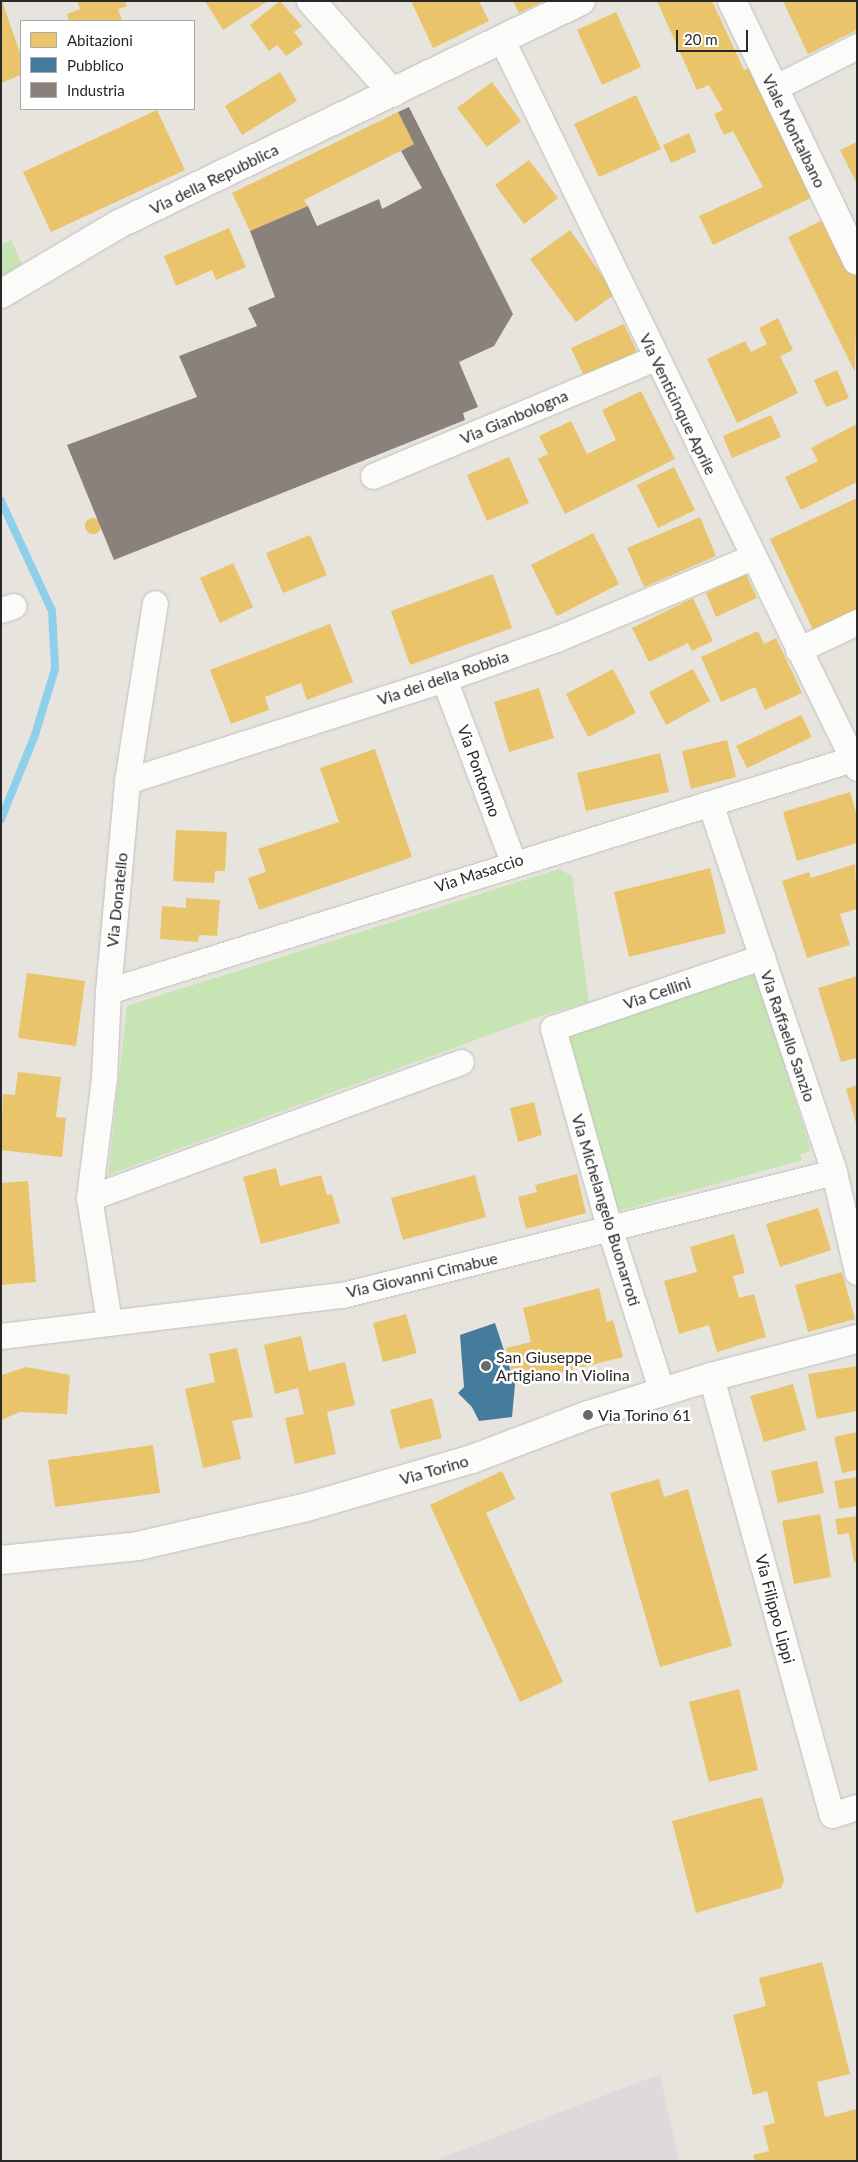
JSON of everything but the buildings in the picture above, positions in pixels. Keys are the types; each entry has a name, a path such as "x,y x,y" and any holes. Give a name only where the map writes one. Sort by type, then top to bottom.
{"street":[{"path":"310,1 393,93"},
{"name":"Via della Repubblica","path":"1,294 38,270 118,224 581,1"},
{"name":"Viale Montalbano","path":"732,1 857,261"},
{"name":"Via Venticinque Aprile","path":"501,38 854,764"},
{"path":"774,88 857,46"},
{"name":"Via Gianbologna","path":"373,476 655,358"},
{"name":"Via dei della Robbia","path":"127,781 444,679 559,638 753,557"},
{"name":"Via Donatello","path":"109,1321 89,1198 104,1078 108,991 127,781 155,603"},
{"path":"798,650 857,622"},
{"name":"Via Pontormo","path":"444,679 513,862"},
{"name":"Via Masaccio","path":"108,991 513,862 710,803 854,764"},
{"name":"Via Raffaello Sanzio","path":"710,803 834,1172 857,1272"},
{"name":"Via Cellini","path":"553,1028 762,957"},
{"name":"Via Michelangelo Buonarroti","path":"553,1028 610,1230 662,1392"},
{"path":"89,1198 461,1062"},
{"name":"Via Giovanni Cimabue","path":"1,1336 109,1321 342,1295 610,1230 834,1172"},
{"name":"Via Torino","path":"1,1560 138,1546 307,1507 472,1459 588,1415 711,1377 857,1339"},
{"name":"Via Filippo Lippi","path":"711,1377 832,1815 857,1807"}],"shaded area":[{"path":"660,2074 679,2161 433,2161"}],"green space":[{"path":"11,240 22,264 1,277 1,245"},
{"path":"559,869 572,876 589,1002 538,1017 108,1175 127,1006"},
{"path":"755,970 811,1151 800,1154 802,1160 615,1212 561,1031"}],"waterway":[{"path":"1,501 52,611 55,669 35,735 1,819"}],"place":[{"name":"San Giuseppe Artigiano In Violina","path":"486,1366"},
{"name":"Via Torino 61","path":"588,1415"}]}
